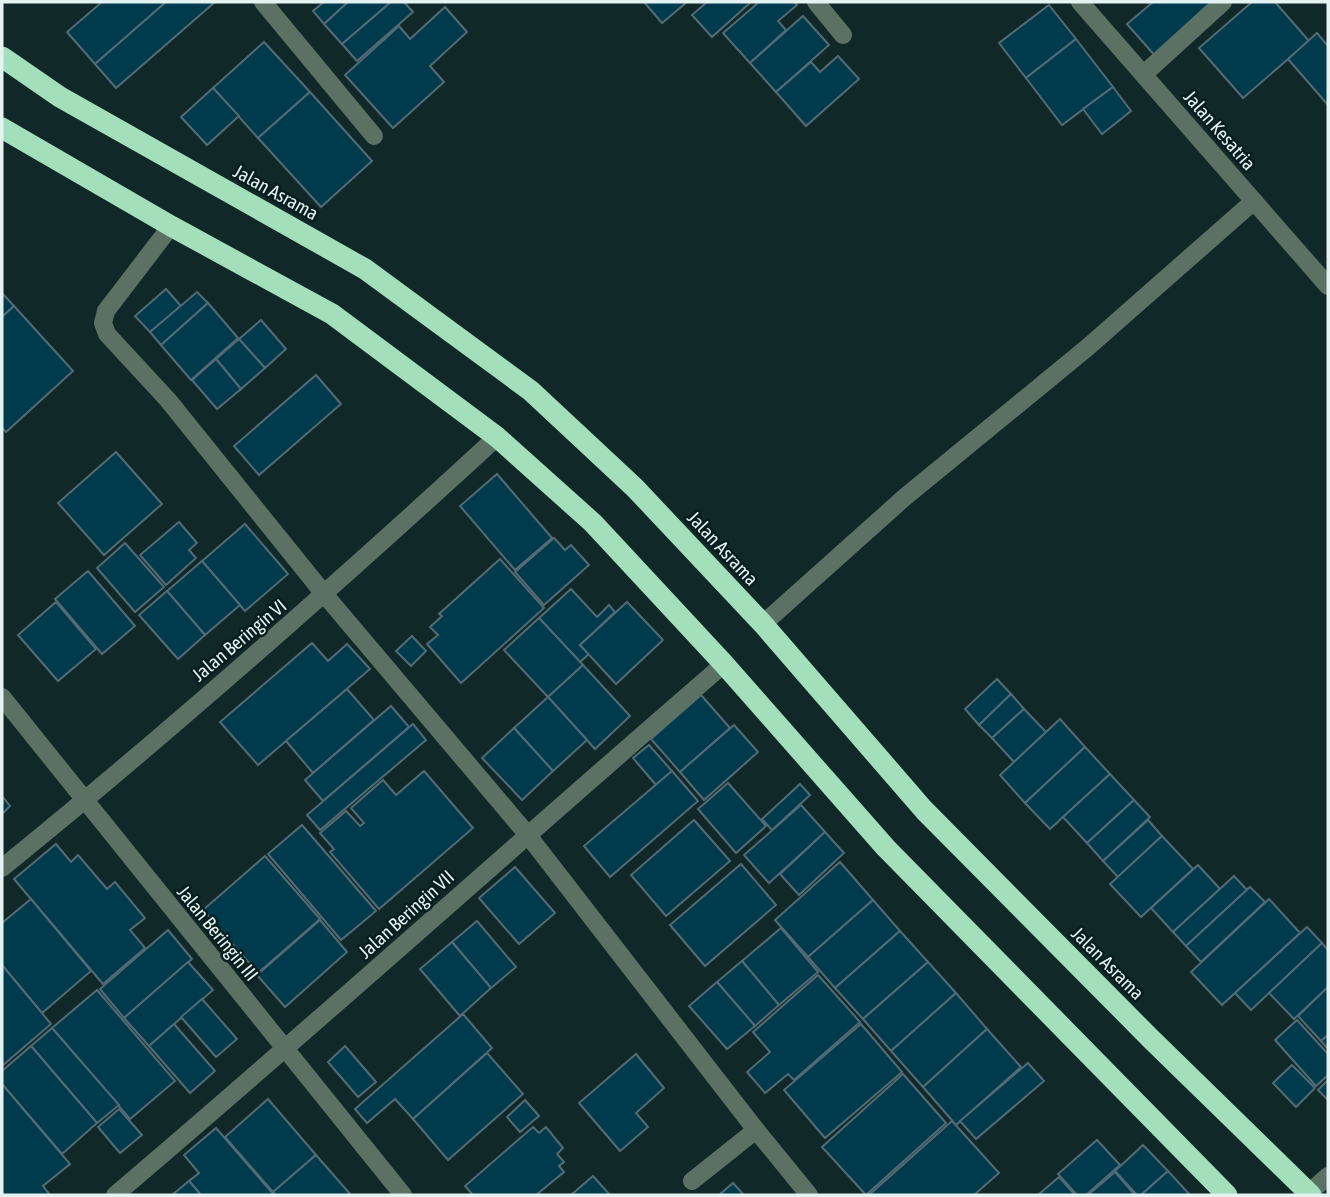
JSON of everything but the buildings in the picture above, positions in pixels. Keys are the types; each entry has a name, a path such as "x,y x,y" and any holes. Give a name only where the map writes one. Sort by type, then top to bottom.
{"highway":[{"name":"Jalan Asrama","path":"2,57 60,97 365,268 531,391 635,488 763,624 924,810 1151,1039 1310,1194"},
{"path":"2,128 171,226 332,314 497,437 593,523 724,664 886,848 1227,1195"}],"street":[{"path":"263,2 374,136"},
{"path":"816,2 843,35"},
{"name":"Jalan Kesatria","path":"1080,2 1328,286"},
{"path":"1144,74 1223,2"},
{"path":"763,624 905,497 1088,347 1254,201"},
{"path":"171,226 106,312 103,323 107,334 168,400 325,594 527,834 809,1195"},
{"name":"Jalan Beringin VI","path":"2,868 325,594 497,437"},
{"name":"Jalan Beringin VII","path":"115,1195 286,1050 527,834 724,664"},
{"name":"Jalan Beringin III","path":"2,698 83,802 403,1195"},
{"path":"692,1181 756,1130"},
{"name":"Jalan Asrama","path":"1310,1194 1328,1176"}]}
